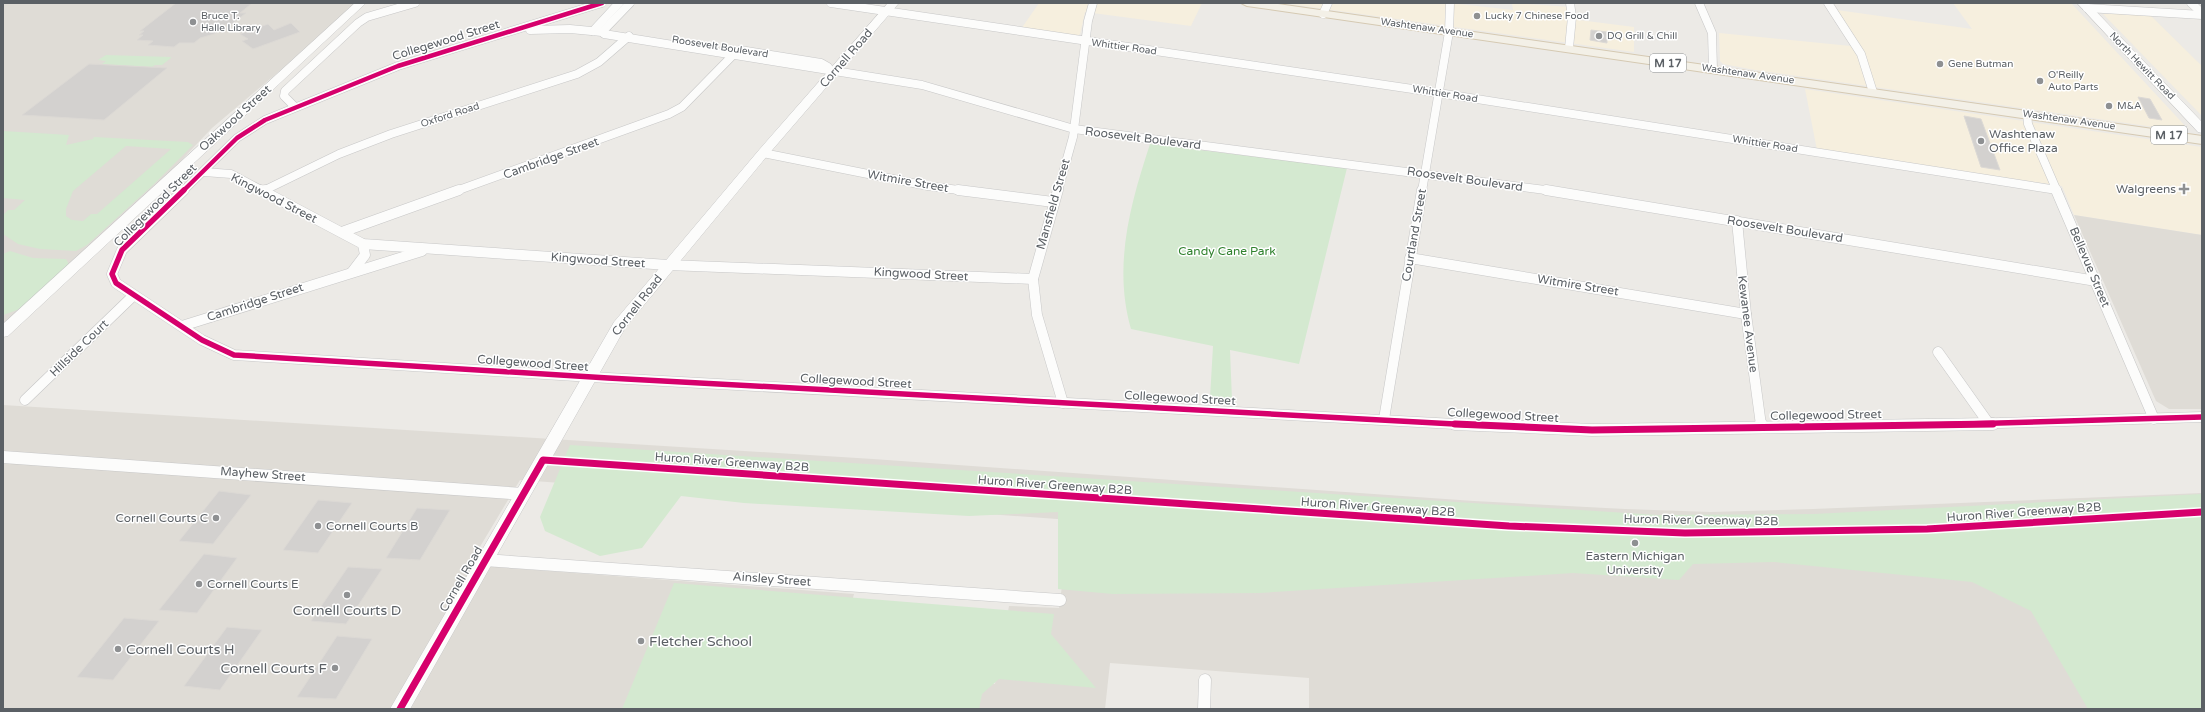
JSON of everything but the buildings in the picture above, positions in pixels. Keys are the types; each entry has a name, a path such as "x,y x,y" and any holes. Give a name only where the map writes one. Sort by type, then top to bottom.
{"main road":[{"name":"Washtenaw Avenue","path":"1247,3 1325,8 1449,32 2202,140"}],"street":[{"name":"Oakwood Street","path":"3,332 361,3"},
{"name":"Oakwood Street","path":"295,107 284,96 285,91 358,23 367,17 415,3"},
{"name":"Collegewood Street","path":"602,3 514,32 398,66 265,120 237,138 204,172 122,250 112,274 116,284 202,340 234,355 589,377 1592,430 1761,426 1989,424 2202,417"},
{"path":"593,31 619,3"},
{"path":"602,32 630,3"},
{"name":"Whittier Road","path":"831,3 890,7 1086,42 1439,93 2057,190"},
{"name":"Mansfield Street","path":"1063,403 1037,315 1033,279 1074,129 1093,3"},
{"name":"Courtland Street","path":"1384,419 1424,173 1449,32 1450,3"},
{"path":"1569,48 1572,23 1570,3"},
{"path":"1699,3 1712,33 1713,69"},
{"path":"1828,3 1861,54 1873,92"},
{"path":"2191,3 2202,14"},
{"path":"2084,6 2202,14"},
{"name":"North Hewitt Road","path":"2084,6 2202,129"},
{"name":"Cornell Road","path":"400,709 619,325 763,153 836,71 890,7"},
{"name":"Roosevelt Boulevard","path":"514,32 551,29 593,31 602,32 604,34 629,36 937,88 1074,129 1424,173 1597,197 2096,281"},
{"name":"Oxford Road","path":"263,191 339,154 390,134 577,74 599,62 629,36"},
{"name":"Cambridge Street","path":"342,232 669,114 682,107 735,53"},
{"name":"Bellevue Street","path":"2027,114 2028,124 2154,419"},
{"name":"Witmire Street","path":"763,153 928,186 1053,202"},
{"name":"Kingwood Street","path":"204,172 230,174 363,244 668,265 1033,279"},
{"name":"Kewanee Avenue","path":"1737,221 1746,314 1761,426"},
{"path":"352,272 365,255 363,244"},
{"name":"Cambridge Street","path":"182,326 430,249"},
{"name":"Witmire Street","path":"1410,258 1746,314"},
{"name":"Hillside Court","path":"25,400 133,296"},
{"path":"1938,352 1989,424"},
{"name":"Mayhew Street","path":"3,457 163,466 523,494"},
{"name":"Ainsley Street","path":"484,560 1060,600"},
{"path":"1204,709 1205,680"}],"shaded area":[{"path":"3,3 355,3 283,68 212,128 157,186 3,326"},
{"path":"1039,3 1202,3 1191,26 1085,12 1080,34 1077,36 1021,29"},
{"path":"1282,3 1450,3 1513,10 1512,3 1570,7 1571,19 1634,27 1634,52"},
{"path":"1953,3 2071,3 2188,129 2182,131 1755,70 1723,64 1720,61 1719,33 1861,47 1837,10 1972,29"},
{"path":"2103,14 2149,14 2202,66 2202,116"},
{"path":"1805,89 2202,147 2202,235 2074,215 2062,186 1817,150"},
{"path":"2074,215 2202,235 2202,409 2169,409 2156,401"},
{"name":"Eastern Michigan University","path":"3,405 873,459 1474,501 1625,509 1711,512 2202,493 2202,709 1309,709 1309,678 1110,663 1105,709 3,709","holes":["520,480 1071,520 1059,608 1009,606 995,684 833,672 854,594 469,565"]}],"green space":[{"path":"106,55 171,58 162,65 155,65 152,67 102,64 106,61 98,60"},
{"path":"3,131 69,135 66,145 93,139 94,137 188,142 193,145 153,185 87,245 76,251 40,249 18,244 3,234 3,215 8,210 14,210 25,200 3,198","holes":["126,146 171,149 97,214 91,214 83,221 72,220 66,216 66,209 73,191"]},
{"name":"Candy Cane Park","path":"1150,144 1347,168 1299,364 1230,350 1232,400 1210,398 1213,346 1131,329 1126,305 1124,282 1126,236 1136,190"},
{"path":"10,251 33,258 66,259 70,266 23,308 3,315 3,254"},
{"path":"570,445 1658,515 1814,514 2202,494 2202,709 2088,709 2031,611 1972,582 1774,562 1693,564 1679,580 1573,573 1260,593 1113,594 1058,589 1058,512 969,516 744,503 681,496 642,548 600,556 545,531 540,517"},
{"path":"674,583 1054,614 1051,634 1096,688 999,679 982,694 979,709 622,709"}],"cycle path":[{"path":"602,3 398,66 265,120 237,138 122,250 112,274 116,283 202,340 234,355 608,378 1549,429 1592,430 1989,424 2202,417"},
{"name":"Huron River Greenway B2B","path":"400,709 484,560 543,460 1509,526 1685,533 1927,529 2202,512"}],"place":[{"name":"Lucky 7 Chinese Food","path":"1477,16"},
{"name":"Bruce T. Halle Library","path":"193,22"},
{"name":"DQ Grill & Chill","path":"1599,36"},
{"name":"Gene Butman","path":"1940,64"},
{"name":"O'Reilly Auto Parts","path":"2040,81"},
{"name":"M&A","path":"2109,106"},
{"name":"Washtenaw Office Plaza","path":"1981,141"},
{"name":"Walgreens","path":"2184,189"},
{"name":"Cornell Courts C","path":"216,518"},
{"name":"Cornell Courts B","path":"318,526"},
{"name":"Eastern Michigan University","path":"1635,543"},
{"name":"Cornell Courts E","path":"199,584"},
{"name":"Cornell Courts D","path":"347,595"},
{"name":"Fletcher School","path":"641,641"},
{"name":"Cornell Courts H","path":"118,649"},
{"name":"Cornell Courts F","path":"335,668"}]}
